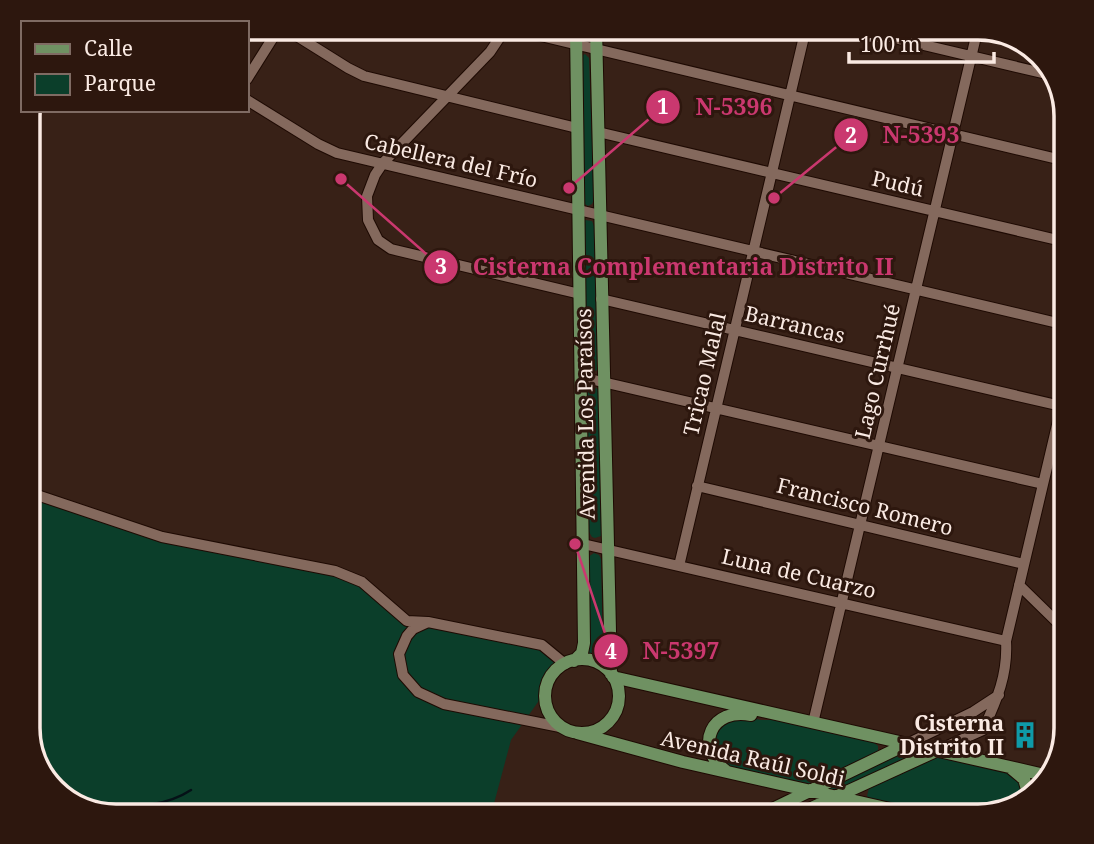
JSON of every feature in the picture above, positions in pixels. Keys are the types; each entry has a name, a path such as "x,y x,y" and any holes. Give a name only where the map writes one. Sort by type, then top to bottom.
{"main road":[{"name":"Avenida Los Paraísos","path":"560,727 549,713 545,695 550,678 580,655 584,645 576,40"},
{"name":"Avenida Los Paraísos","path":"577,733 594,731 612,718 619,697 612,675 607,549 597,40"},
{"path":"569,662 596,662 612,675 1038,774"},
{"path":"729,773 715,761 709,748 709,736 717,723 726,716 738,713 764,717 783,716"},
{"path":"560,727 577,733"},
{"name":"Avenida Raúl Soldi","path":"577,733 662,757 860,804"},
{"path":"783,804 907,744"},
{"path":"820,804 936,751"},
{"path":"1004,766 1022,776 1027,785"},
{"path":"767,782 777,787 781,793 778,804"}],"street":[{"path":"248,78 273,40"},
{"path":"301,40 358,74 577,128"},
{"path":"499,40 383,163 375,174 367,195 368,220 378,240 398,251 580,294"},
{"path":"556,40 1054,158"},
{"name":"Tricao Malal","path":"678,566 803,40"},
{"path":"903,40 1039,72"},
{"name":"Lago Currhué","path":"813,723 975,40"},
{"name":"Cabellera del Frío","path":"248,101 323,147 1054,322"},
{"name":"Pudú","path":"598,132 1054,239"},
{"name":"Barrancas","path":"601,299 1054,404"},
{"path":"581,377 1043,484"},
{"path":"936,751 984,730 999,695 1006,667 1006,641 1054,436"},
{"name":"Francisco Romero","path":"697,485 1024,564"},
{"path":"40,496 162,537 335,571 362,582 407,621 428,622 542,645 569,662"},
{"name":"Luna de Cuarzo","path":"583,544 1006,641"},
{"path":"1019,585 1054,619"},
{"path":"428,622 413,629 399,654 403,675 418,692 444,704 560,727"},
{"path":"907,744 973,712 999,695"}],"green space":[{"path":"585,54 589,58 594,199 588,206 583,203 582,56"},
{"path":"585,220 592,221 594,226 598,365 597,370 592,373 586,367"},
{"path":"593,387 598,389 599,393 602,532 601,536 595,538 589,532 587,391"},
{"path":"40,496 145,532 349,576 400,616 542,645 565,664 511,740 494,804 117,804 83,796 56,774 48,761 40,732"},
{"path":"594,553 601,559 603,658 586,656 588,557"},
{"path":"742,716 775,720 873,742 878,746 878,751 812,784 726,767 713,754 715,729"},
{"path":"905,752 909,757 834,793 830,790 831,787"},
{"path":"937,756 1013,774 1022,789 1011,796 987,803 892,804 871,799 867,796 869,788"}],"waterway":[{"path":"156,804 191,790"}],"place":[{"name":"Cisterna Complementaria Distrito II","path":"341,179"},
{"name":"N-5396","path":"569,188"},
{"name":"N-5393","path":"774,198"},
{"name":"N-5397","path":"575,544"},
{"name":"Cisterna Distrito II","path":"1025,735"}]}
